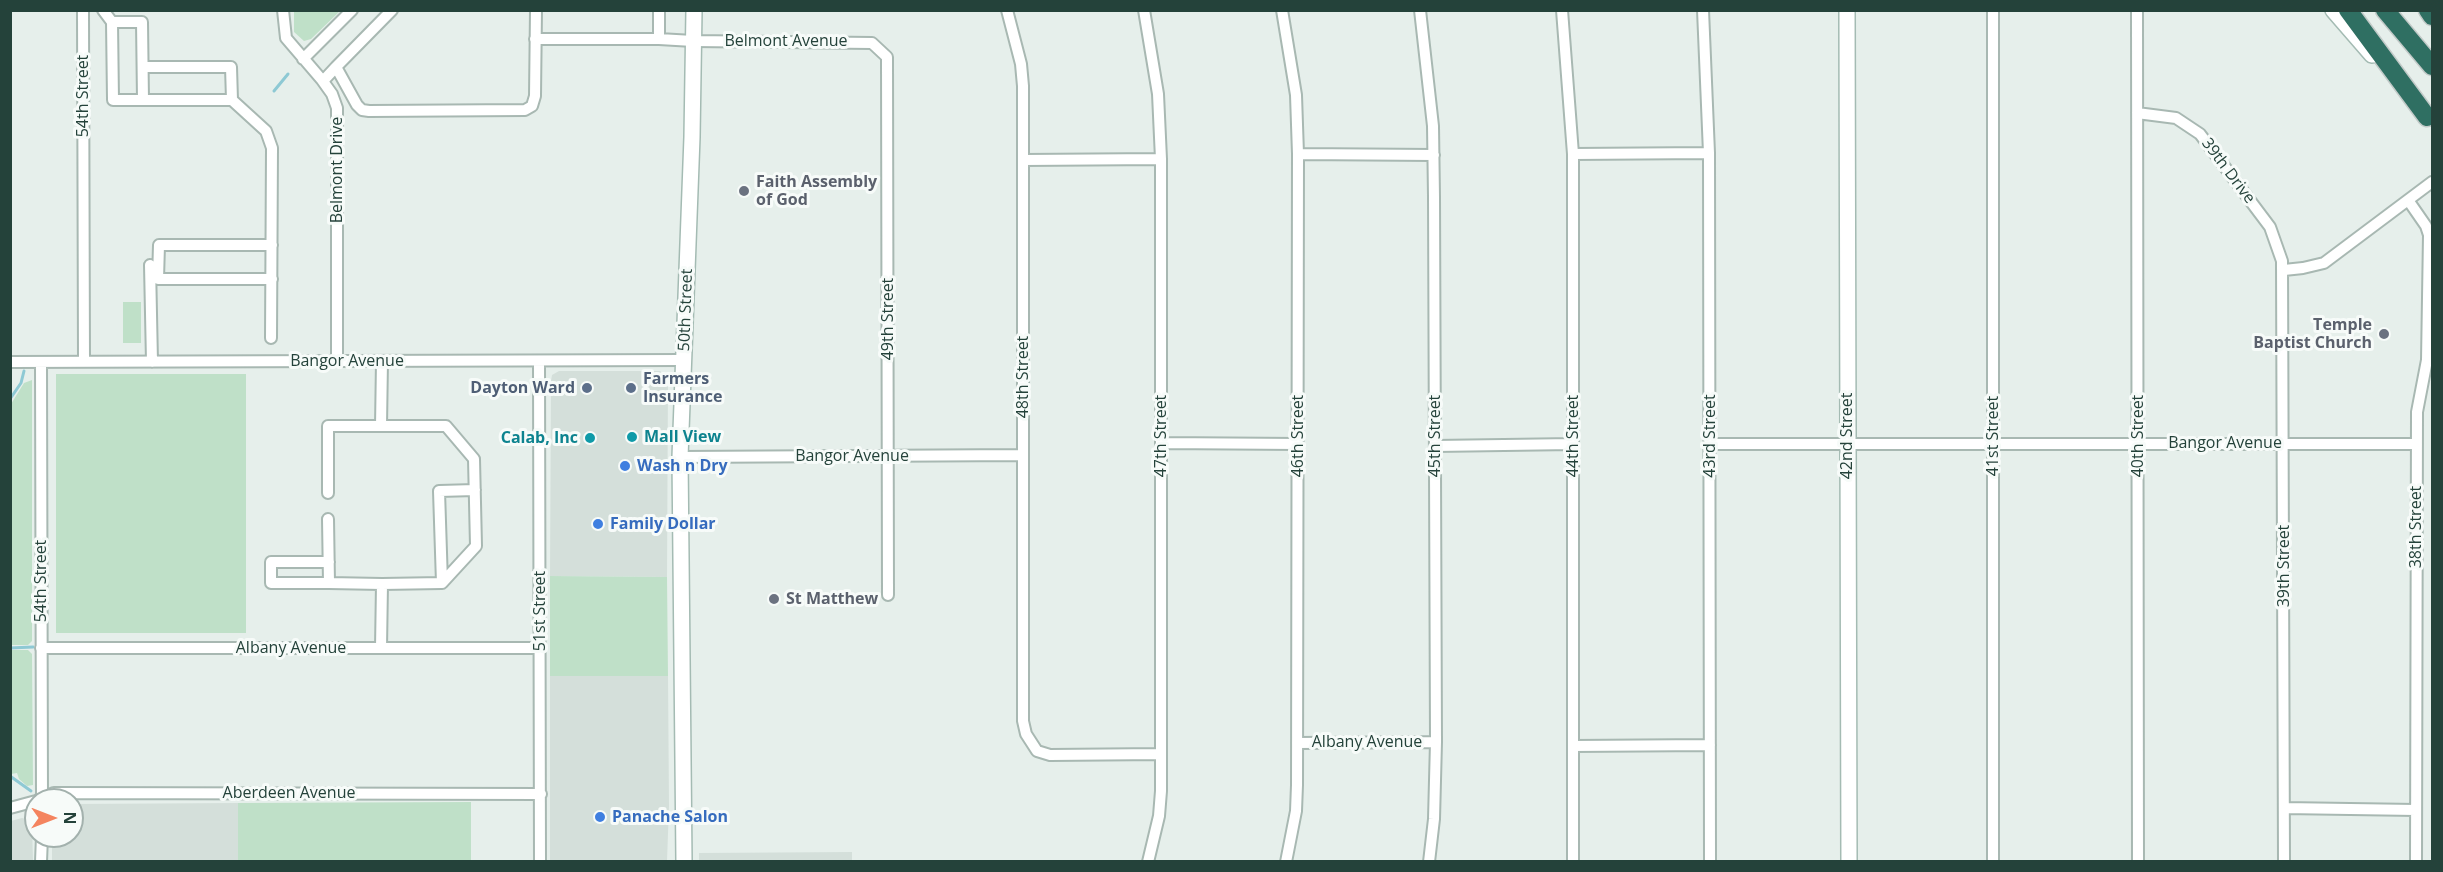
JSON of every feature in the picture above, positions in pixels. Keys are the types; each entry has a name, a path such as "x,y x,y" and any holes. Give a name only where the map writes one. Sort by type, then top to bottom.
{"highway":[{"path":"2348,10 2430,120"},
{"path":"2385,10 2433,66"},
{"path":"2428,10 2433,16"}],"main road":[{"name":"50th Street","path":"684,861 680,457 692,137 693,10"},
{"name":"42nd Street","path":"1847,10 1848,861"},
{"path":"2333,10 2430,120"}],"street":[{"name":"54th Street","path":"83,10 84,362"},
{"path":"103,10 112,22 113,100 232,100 266,131 272,148 271,338"},
{"name":"Belmont Drive","path":"283,10 286,38 332,94 338,124 337,361"},
{"path":"303,59 352,10"},
{"path":"323,81 392,10"},
{"path":"336,67 362,110 525,110 532,106 535,96 536,10"},
{"path":"659,10 659,39"},
{"name":"48th Street","path":"1007,10 1021,64 1023,721 1031,744 1037,751 1050,755 1161,754"},
{"name":"47th Street","path":"1144,10 1158,94 1161,159 1161,754 1159,816 1148,861"},
{"name":"46th Street","path":"1282,10 1296,95 1298,154 1298,743 1296,811 1286,861"},
{"name":"45th Street","path":"1420,10 1434,155 1436,742 1434,819 1429,861"},
{"name":"44th Street","path":"1562,10 1573,154 1573,861"},
{"name":"43rd Street","path":"1703,10 1709,153 1710,861"},
{"name":"41st Street","path":"1993,10 1993,861"},
{"name":"40th Street","path":"2137,10 2138,861"},
{"path":"112,22 142,22 143,100"},
{"name":"Belmont Avenue","path":"536,39 853,42 872,43 878,46"},
{"name":"49th Street","path":"878,46 887,57 888,65 888,595"},
{"path":"142,67 231,67 232,100"},
{"name":"39th Drive","path":"2137,113 2176,118 2200,134 2270,227 2284,270"},
{"path":"1573,154 1709,153"},
{"path":"1298,154 1434,155"},
{"path":"1023,160 1161,159"},
{"path":"2284,270 2324,262 2433,182"},
{"name":"38th Street","path":"2408,200 2426,226 2429,235 2426,372 2417,412 2416,861"},
{"path":"272,245 159,245 158,272 158,279 272,279"},
{"path":"150,266 152,362"},
{"name":"39th Street","path":"2284,270 2284,861"},
{"name":"Bangor Avenue","path":"10,362 684,360"},
{"path":"381,426 382,361"},
{"name":"51st Street","path":"539,361 540,861"},
{"name":"54th Street","path":"39,788 42,648 41,362"},
{"path":"328,493 328,426 446,426 474,459 476,546 442,583 271,583 271,562 329,562"},
{"path":"1161,443 1298,444"},
{"path":"1435,446 1573,444"},
{"name":"Bangor Avenue","path":"1710,444 2417,444"},
{"name":"Bangor Avenue","path":"680,457 1023,455"},
{"path":"442,583 439,491 475,490"},
{"path":"328,519 329,583"},
{"path":"381,648 382,584"},
{"name":"Albany Avenue","path":"42,648 540,648"},
{"name":"Albany Avenue","path":"1298,743 1436,742"},
{"path":"1573,746 1710,745"},
{"name":"Aberdeen Avenue","path":"84,793 541,794"},
{"path":"2284,808 2416,810"}],"shaded area":[{"path":"559,371 660,371 668,378 667,577 550,576 551,381 552,375"},
{"path":"550,676 668,676 667,861 550,862"},
{"path":"238,803 238,861 52,861 52,848 84,848 84,804"},
{"path":"24,819 24,848 33,848 33,861 11,861 11,821"},
{"path":"852,852 852,861 699,861 699,853"}],"green space":[{"path":"294,10 340,11 311,39 304,41 294,32"},
{"path":"123,302 141,302 141,343 123,343"},
{"path":"56,374 246,374 246,633 56,633"},
{"path":"32,380 32,641 28,645 11,645 11,404 24,383"},
{"path":"550,576 667,577 668,676 550,676"},
{"path":"11,650 28,650 32,654 33,785 27,786 19,779 17,773 11,774"},
{"path":"471,802 471,861 238,861 238,803"}],"waterway":[{"path":"274,91 288,74"},
{"path":"10,399 21,383 24,371"},
{"path":"10,648 33,647"},
{"path":"10,776 27,788"}],"place":[{"name":"Faith Assembly of God","path":"744,191"},
{"name":"Temple Baptist Church","path":"2384,334"},
{"name":"Dayton Ward","path":"587,388"},
{"name":"Farmers Insurance","path":"631,388"},
{"name":"Mall View","path":"632,437"},
{"name":"Calab, Inc","path":"590,438"},
{"name":"Wash n Dry","path":"625,466"},
{"name":"Family Dollar","path":"598,524"},
{"name":"St Matthew","path":"774,599"},
{"name":"Panache Salon","path":"600,817"}]}
